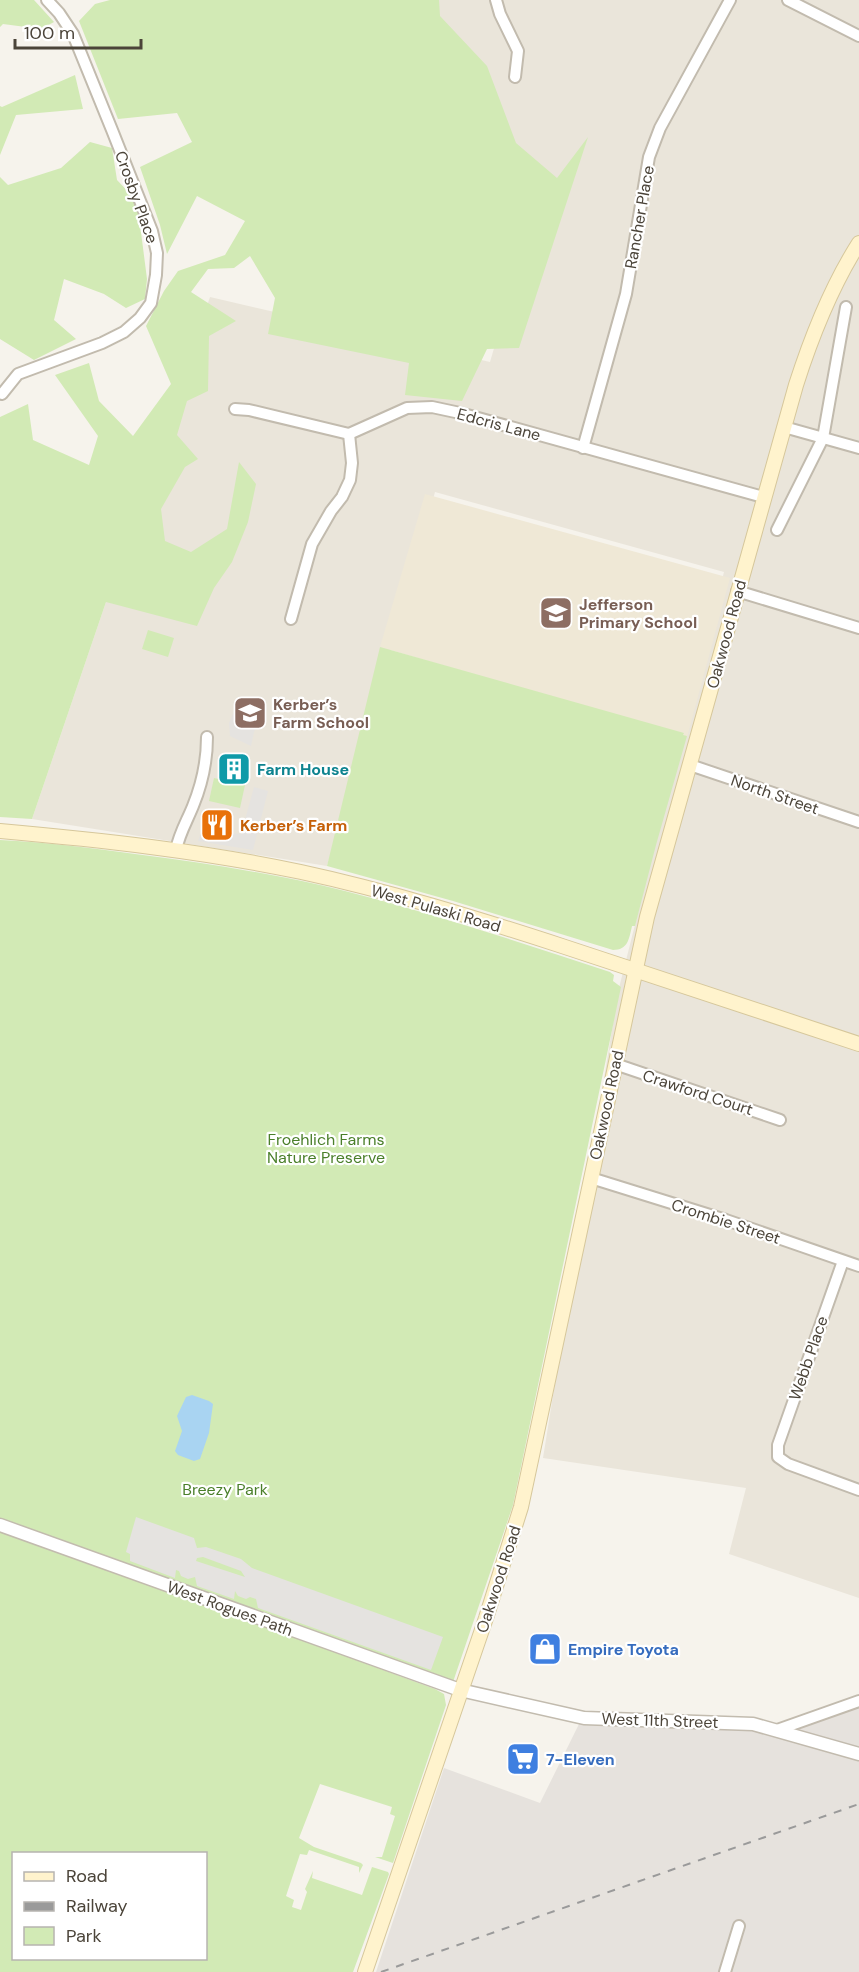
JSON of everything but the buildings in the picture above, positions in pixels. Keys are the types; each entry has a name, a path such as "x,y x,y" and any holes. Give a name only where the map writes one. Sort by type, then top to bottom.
{"main road":[{"name":"Oakwood Road","path":"365,1972 521,1507 650,906 763,497 810,342 829,299 859,243"},
{"name":"West Pulaski Road","path":"0,831 176,850 302,872 418,901 635,969 859,1044"}],"street":[{"name":"Crosby Place","path":"2,394 18,374 102,343 124,332 140,318 151,303 156,276 157,253 152,231 73,34 47,0"},
{"path":"496,0 500,14 518,51 515,77"},
{"name":"Rancher Place","path":"583,448 626,294 649,157 660,128 730,0"},
{"path":"789,0 859,36"},
{"path":"777,530 823,438 846,307"},
{"name":"Edcris Lane","path":"349,434 407,408 432,407 763,497"},
{"path":"235,409 249,410 349,434 352,462 350,480 342,497 331,510 312,544 291,619"},
{"path":"784,427 859,448"},
{"path":"737,591 859,628"},
{"path":"176,850 178,838 193,807 205,769 207,736"},
{"name":"North Street","path":"690,765 859,822"},
{"name":"Crawford Court","path":"615,1064 780,1120"},
{"name":"Crombie Street","path":"591,1178 726,1220 859,1266"},
{"name":"Webb Place","path":"843,1261 778,1445 778,1457 788,1464 859,1490"},
{"name":"West Rogues Path","path":"0,1525 460,1690"},
{"name":"West 11th Street","path":"460,1690 584,1718 753,1724 859,1754"},
{"path":"777,1730 859,1701"},
{"path":"725,1972 739,1926"}],"shaded area":[{"path":"401,0 859,0 859,1598 729,1554 746,1488 543,1458 618,992 724,572 435,492 391,651 327,866 32,819 210,297 490,362 535,208"},
{"name":"Jefferson Primary School","path":"425,494 730,578 687,737 380,647"},
{"path":"234,712 258,724 251,746 230,736 229,723"},
{"path":"254,787 268,791 253,850 198,841 202,830 241,834"},
{"path":"136,1517 194,1538 197,1548 206,1547 241,1559 252,1568 443,1637 431,1670 258,1608 256,1599 238,1596 235,1591 234,1599 197,1586 195,1577 188,1579 181,1576 179,1571 176,1570 175,1578 130,1561 130,1554 126,1552","holes":["203,1557 241,1571 245,1577 196,1561 197,1558"]},
{"path":"859,1705 859,1972 376,1972 444,1768 540,1803 579,1724 747,1728 775,1734"}],"green space":[{"path":"0,0 34,0 54,22 41,29 3,24 0,27"},
{"path":"110,0 439,0 440,16 487,66 516,143 557,178 588,137 519,348 487,349 462,401 405,395 409,363 268,334 275,298 250,256 234,268 208,269 191,292 236,321 209,336 208,391 187,401 177,435 198,459 185,467 161,509 165,541 191,552 227,529 239,462 256,484 248,522 232,562 214,588 197,626 106,602 32,819 0,817 0,417 28,404 33,440 89,465 98,436 55,375 89,363 99,401 133,436 171,384 146,326 164,291 178,271 225,255 245,221 197,196 167,254 160,225 140,167 192,142 177,113 118,119 79,21 95,4"},
{"path":"75,75 83,109 16,115 0,155 0,106"},
{"path":"90,142 112,148 117,180 137,201 147,279 145,299 126,308 104,294 64,279 54,320 76,339 34,360 0,339 0,177 8,185 61,168"},
{"path":"148,630 174,638 168,657 142,649"},
{"path":"380,647 684,733 683,735 687,736 635,926 632,926 625,946 613,950 453,901 327,866"},
{"path":"214,778 245,785 240,808 209,801"},
{"name":"Froehlich Farms Nature Preserve","path":"0,840 188,861 267,874 345,891 445,919 610,972 614,975 613,981 621,987 513,1505 453,1682 0,1519"},
{"path":"0,1530 444,1694 446,1705 393,1863 375,1857 382,1857 395,1816 390,1814 392,1807 320,1784 299,1838 314,1847 363,1865 359,1873 359,1867 309,1850 307,1855 300,1854 286,1896 294,1900 292,1907 301,1910 307,1892 305,1889 313,1871 312,1878 362,1895 372,1867 389,1874 353,1972 0,1972"}],"water":[{"path":"192,1395 213,1404 209,1433 200,1459 194,1461 178,1455 175,1451 182,1431 177,1416 186,1397"}],"railway":[{"path":"381,1972 859,1804"}],"place":[{"name":"Jefferson Primary School","path":"556,613"},
{"name":"Kerber’s Farm School","path":"250,713"},
{"name":"Farm House","path":"234,769"},
{"name":"Kerber’s Farm","path":"217,825"},
{"name":"Empire Toyota","path":"545,1649"},
{"name":"7-Eleven","path":"523,1759"}],"park label":[{"name":"Breezy Park","path":"225,1489"}]}
